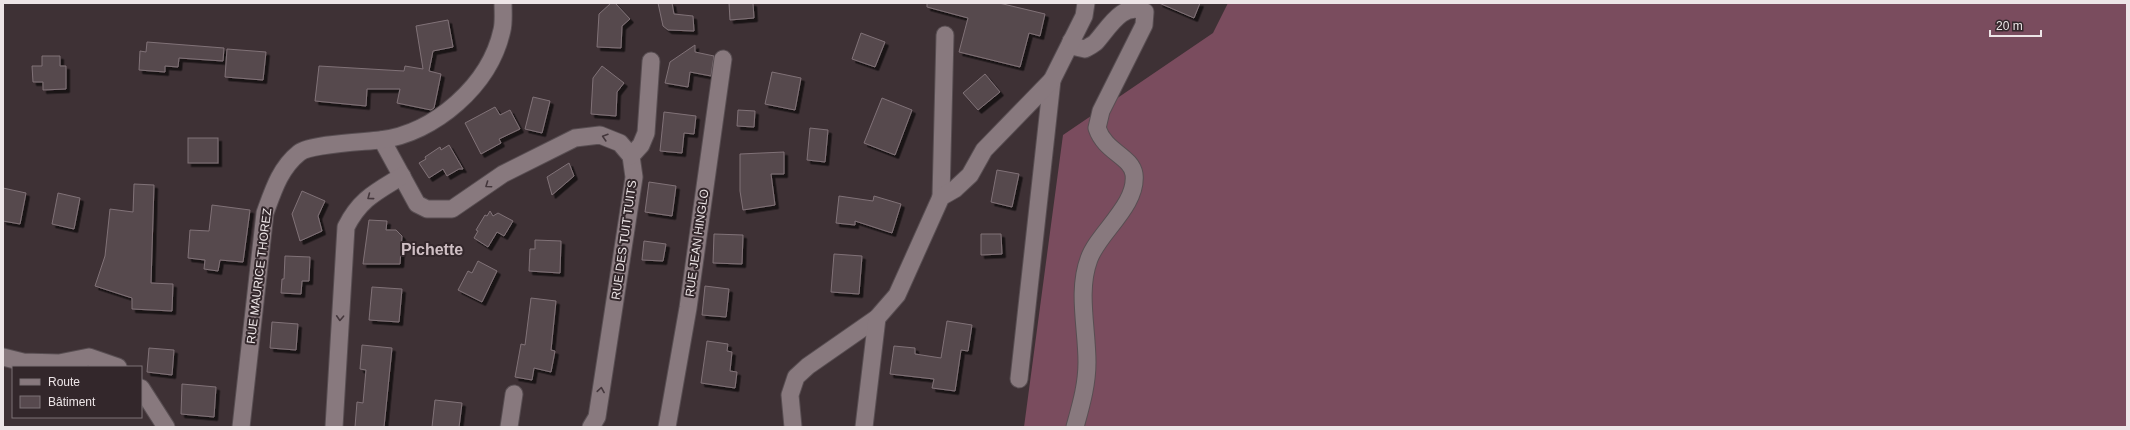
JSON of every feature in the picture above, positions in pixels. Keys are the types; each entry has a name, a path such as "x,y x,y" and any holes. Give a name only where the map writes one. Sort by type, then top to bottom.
{"street":[{"name":"RUE MAURICE THOREZ","path":"241,427 265,213 273,189 284,168 300,152 325,146 382,140 409,132 438,118 458,102 473,86 492,60 502,30 503,3"},
{"path":"941,197 955,189 970,175 984,150 1052,80 1084,16 1086,3"},
{"path":"1071,41 1076,47 1085,49 1095,43 1112,16 1122,6 1134,3 1140,5 1145,12 1144,25 1102,111 1097,128 1107,146 1127,161 1132,169 1134,180 1122,210 1094,247 1085,271 1084,306 1087,363 1086,383 1075,427"},
{"path":"793,427 790,395 796,377 808,366 877,318 897,295 941,197 945,35"},
{"name":"RUE JEAN HINGLO","path":"667,427 688,308 723,58"},
{"path":"382,140 417,204 427,210 440,211 452,209 503,174 575,138 600,135 620,143 631,156 641,145 646,133 651,61"},
{"path":"1019,379 1052,80"},
{"name":"RUE DES TUIT TUITS","path":"591,427 597,417 634,177 631,156"},
{"path":"334,427 346,228 354,211 367,198 402,176"},
{"path":"864,427 877,318"},
{"path":"3,357 24,362 59,363 89,357 115,366"},
{"path":"142,390 166,427"},
{"path":"509,427 514,394"}],"shaded area":[{"path":"1228,3 2127,3 2127,427 1024,427 1063,135 1213,33"}],"building":[{"path":"611,3 615,3 630,19 622,26 621,48 597,47 599,14"},
{"path":"658,3 672,3 674,14 693,16 694,31 668,30 663,26"},
{"path":"729,3 753,3 754,18 730,20"},
{"path":"927,3 999,3 1045,14 1040,36 1029,33 1020,67 959,52 968,18 927,7"},
{"path":"1159,3 1200,3 1194,18"},
{"path":"448,20 453,47 433,51 429,71 441,74 434,108 431,110 397,103 400,89 367,89 366,106 315,101 319,66 404,71 405,66 423,69 416,26"},
{"path":"861,33 885,42 875,67 852,59"},
{"path":"147,42 224,48 223,61 179,58 178,67 165,66 165,72 139,70 140,51 146,52"},
{"path":"695,45 695,52 714,56 711,76 690,72 688,87 665,83 670,62"},
{"path":"227,49 266,52 263,80 225,77"},
{"path":"42,56 60,56 60,66 66,66 66,89 43,90 43,82 33,82 32,66 42,66"},
{"path":"602,66 624,83 617,92 616,116 591,114 593,78"},
{"path":"772,72 801,78 795,110 765,104"},
{"path":"985,74 1000,92 978,110 963,93"},
{"path":"533,97 550,101 542,133 525,129"},
{"path":"882,98 912,110 895,155 864,143"},
{"path":"495,107 500,115 510,110 520,129 499,139 501,143 481,154 465,123"},
{"path":"738,110 755,111 754,127 737,126"},
{"path":"664,112 696,116 694,134 684,133 682,153 660,151"},
{"path":"810,128 828,130 825,162 807,160"},
{"path":"188,138 218,138 218,163 188,163"},
{"path":"449,145 463,169 459,169 447,176 443,169 429,178 419,163 440,147 441,150"},
{"path":"784,152 784,174 771,174 775,205 743,210 740,191 740,154"},
{"path":"569,163 574,176 552,195 547,177"},
{"path":"997,170 1019,174 1012,207 991,202"},
{"path":"649,182 676,186 672,216 645,212"},
{"path":"134,184 154,185 151,283 173,284 172,311 132,309 132,298 95,286 105,256 110,209 133,212"},
{"path":"3,188 26,193 20,224 3,221"},
{"path":"302,191 325,201 318,216 322,231 300,241 292,214"},
{"path":"58,193 80,198 74,229 52,224"},
{"path":"839,196 873,201 874,196 901,204 892,233 855,221 855,225 836,223"},
{"path":"212,205 250,210 243,262 220,260 218,271 204,269 205,260 188,258 190,230 209,231"},
{"path":"490,211 493,216 498,213 513,221 504,236 497,232 488,247 474,238 478,231 476,230 485,215 487,216"},
{"path":"369,220 387,221 386,230 396,230 402,236 400,264 363,264"},
{"path":"714,234 743,235 742,264 713,263"},
{"path":"981,234 1001,234 1002,254 981,255"},
{"path":"535,240 561,241 560,273 529,271 530,249 535,249"},
{"path":"644,241 666,244 663,261 642,260"},
{"path":"834,254 862,256 859,294 831,292"},
{"path":"285,256 310,257 309,281 302,281 301,294 281,293 282,279 284,279"},
{"path":"478,261 497,271 482,302 458,290 468,271 472,273"},
{"path":"705,286 729,289 726,317 702,315"},
{"path":"372,287 402,289 399,322 369,320"},
{"path":"531,298 556,301 551,350 555,351 551,372 534,368 532,380 515,377 521,344 525,345"},
{"path":"947,321 972,325 968,351 961,350 955,391 932,388 934,379 890,374 894,346 915,348 915,354 941,358"},
{"path":"272,322 298,324 296,350 270,348"},
{"path":"707,341 728,344 727,351 732,352 730,371 737,372 735,388 701,383"},
{"path":"362,345 392,348 384,427 355,427 357,402 363,403 366,370 360,369"},
{"path":"149,348 174,350 172,375 147,372"},
{"path":"182,384 216,387 214,417 181,414"},
{"path":"435,400 462,403 459,427 432,427"}],"district":[{"name":"Pichette","path":"432,249"}]}
